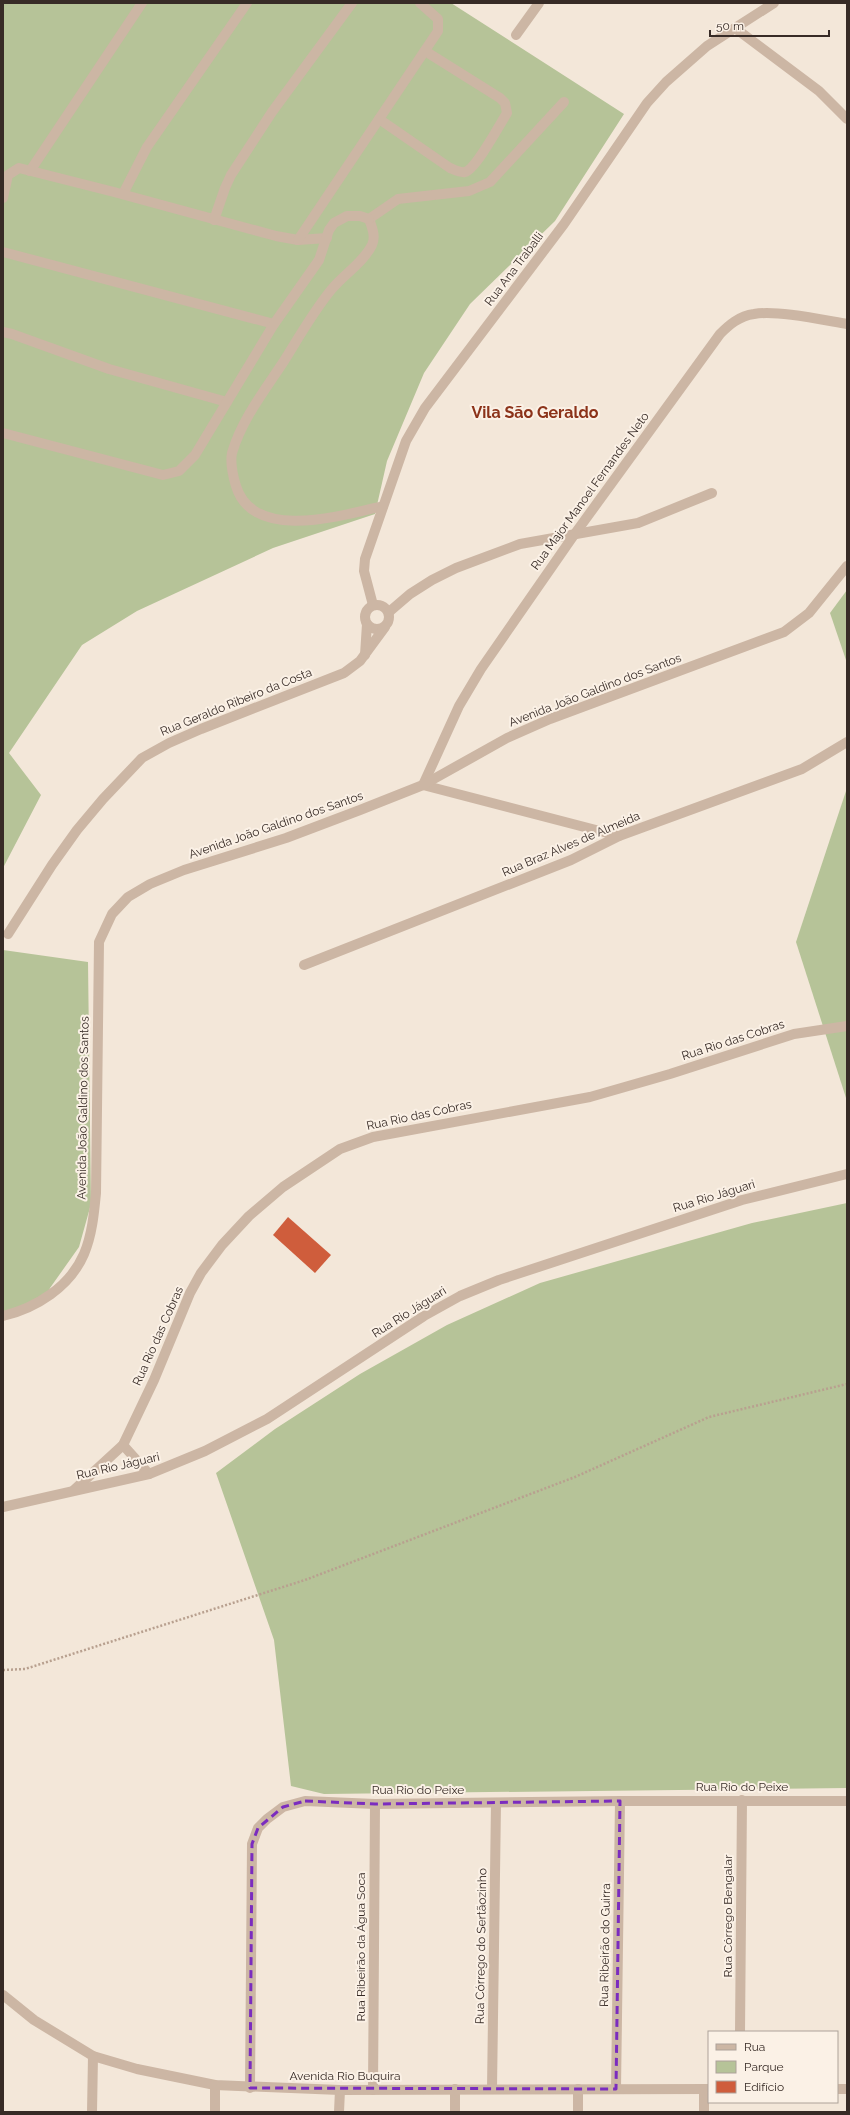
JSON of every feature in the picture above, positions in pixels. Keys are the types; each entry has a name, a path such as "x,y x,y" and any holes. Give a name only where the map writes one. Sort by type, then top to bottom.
{"street":[{"path":"30,171 142,3"},
{"path":"123,194 147,147 247,3"},
{"path":"214,220 224,188 272,112 352,3"},
{"path":"298,240 438,31 440,23 436,16 420,3"},
{"path":"516,35 539,3"},
{"name":"Rua Ana Traballi","path":"373,605 364,571 366,559 406,442 425,408 564,224 647,103 666,82 707,46 774,3"},
{"path":"735,28 819,91 847,118"},
{"path":"380,119 458,172 469,170 478,160 507,113 505,103 491,92 425,51"},
{"path":"369,219 398,199 469,191 490,182 564,102"},
{"path":"3,198 8,175 19,168 123,194 214,220 298,240 326,238"},
{"path":"3,433 163,475 179,471 189,462 274,324 319,260 329,230 340,219 347,216 360,216 369,219"},
{"path":"369,219 373,232 372,244 362,259 331,290 314,313 246,420 232,456 232,476 238,494 246,505 255,512 267,518 314,520 345,515 383,506"},
{"path":"3,252 274,324"},
{"name":"Rua Major Manoel Fernandes Neto","path":"423,785 459,706 481,669 574,535 720,334 730,323 753,314 768,313 847,324"},
{"path":"3,332 109,369 227,402"},
{"path":"389,612 410,594 456,568 520,544 638,523 712,493"},
{"name":"Avenida João Galdino dos Santos","path":"3,1316 37,1303 55,1291 71,1275 84,1254 92,1225 96,1193 99,942 112,914 128,897 150,884 184,870 286,838 423,785 507,738 550,719 784,632 809,613 847,566"},
{"path":"365,655 367,624 366,613 373,605 380,605 389,612 390,620 384,627 377,629 367,624"},
{"name":"Rua Geraldo Ribeiro da Costa","path":"8,934 52,865 77,830 103,799 142,758 168,742 200,728 344,673 355,667 384,627"},
{"name":"Rua Braz Alves de Almeida","path":"304,965 571,860 619,836 802,769 847,742"},
{"path":"423,785 619,836"},
{"name":"Rua Rio das Cobras","path":"74,1490 123,1445 154,1380 190,1293 205,1267 222,1245 249,1216 283,1187 340,1149 373,1137 590,1097 670,1074 794,1034 847,1026"},
{"name":"Rua Rio Jáguari","path":"3,1507 149,1474 205,1452 267,1419 424,1316 460,1296 499,1280 742,1200 847,1174"},
{"path":"123,1445 149,1474"},
{"name":"Rua Rio do Peixe","path":"250,2088 252,1844 255,1836 266,1819 284,1807 306,1800 375,1804 742,1800 847,1801"},
{"name":"Rua Córrego Bengalar","path":"740,2031 742,1800"},
{"name":"Rua Ribeirão do Guirra","path":"616,2089 620,1801"},
{"name":"Rua Córrego do Sertãozinho","path":"492,2089 496,1803"},
{"name":"Rua Ribeirão da Água Soca","path":"373,2090 375,1804"},
{"name":"Avenida Rio Buquira","path":"3,1994 34,2020 93,2056 137,2069 215,2085 250,2088 340,2090 706,2089"},
{"path":"92,2112 93,2056"},
{"path":"215,2085 215,2112"},
{"path":"578,2089 578,2112"},
{"path":"704,2112 706,2089"},
{"path":"339,2112 340,2090"},
{"path":"455,2090 455,2112"}],"path":[{"path":"3,1670 25,1669 305,1580 575,1477 709,1417 847,1384"}],"highlighted area":[{"path":"305,1801 375,1804 620,1801 616,2089 250,2088 252,1844 258,1828 283,1807"}],"green space":[{"path":"3,3 451,3 624,114 555,221 470,304 424,373 387,461 375,514 273,548 137,611 82,645 9,753 41,795 3,868"},
{"path":"847,590 847,663 830,613"},
{"path":"847,788 847,1101 796,942"},
{"path":"3,950 88,962 91,1204 79,1247 50,1288 46,1298 3,1316"},
{"path":"847,1203 847,1788 324,1794 291,1786 274,1640 216,1473 275,1429 360,1374 447,1325 540,1283 752,1223"}],"building":[{"path":"288,1217 331,1255 315,1273 273,1235"}],"district":[{"name":"Vila São Geraldo","path":"535,412"}]}
